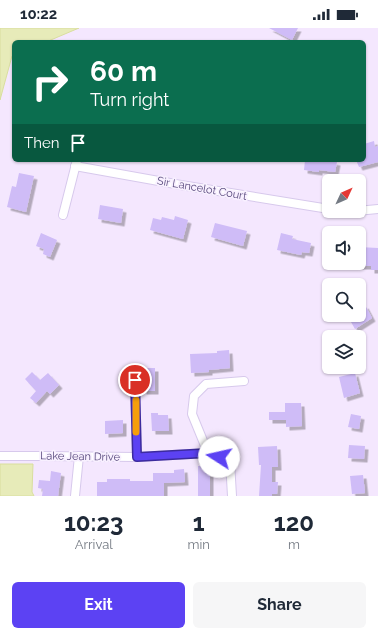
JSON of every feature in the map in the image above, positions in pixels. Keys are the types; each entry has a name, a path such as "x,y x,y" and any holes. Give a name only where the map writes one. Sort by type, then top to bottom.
{"street":[{"name":"Sir Lancelot Court","path":"76,163 189,186 322,208"},
{"path":"63,215 76,163"},
{"path":"366,210 378,208"},
{"path":"135,380 137,457"},
{"path":"208,453 192,414 194,396 206,384 244,381"},
{"name":"Lake Jean Drive","path":"0,456 137,457 208,453 230,461 232,496"},
{"path":"75,496 79,456"}],"shaded area":[{"path":"0,28 79,28 51,40 12,40 12,56 0,100"},
{"path":"0,464 33,464 32,492 34,496 0,496"}],"building":[{"path":"269,28 298,28 292,40"},
{"path":"374,141 375,147 378,146 378,162 359,167 357,162 366,162 366,143"},
{"path":"305,162 337,162 335,172 304,170"},
{"path":"19,173 34,176 26,212 7,207 12,186 16,187"},
{"path":"100,205 123,209 121,223 98,219"},
{"path":"175,216 188,220 183,239 150,230 153,218 161,220 162,217 174,220"},
{"path":"215,223 247,231 243,246 211,237"},
{"path":"41,233 57,240 50,257 43,254 44,249 36,246"},
{"path":"281,233 293,236 292,239 311,243 309,253 302,252 301,255 277,250"},
{"path":"366,247 378,248 378,270 371,270 371,266 366,266"},
{"path":"366,307 372,318 366,322"},
{"path":"351,322 366,322 355,329"},
{"path":"229,350 230,368 209,370 209,372 191,373 190,354 217,353 217,351"},
{"path":"146,368 155,368 155,391 143,391 143,383 146,383"},
{"path":"32,372 40,380 48,373 59,385 50,394 47,391 36,403 30,398 36,391 25,379"},
{"path":"355,374 360,393 344,398 339,377"},
{"path":"285,403 301,403 302,426 286,427 286,420 269,420 269,412 285,412"},
{"path":"151,413 168,415 169,431 152,431"},
{"path":"351,414 361,416 359,429 348,427"},
{"path":"123,420 123,433 105,434 105,421"},
{"path":"349,445 365,446 364,459 348,458"},
{"path":"277,446 278,467 272,467 272,482 278,482 277,494 272,494 272,496 259,496 261,465 259,465 258,447"},
{"path":"198,466 207,466 207,473 210,473 210,496 198,496"},
{"path":"184,469 185,482 164,483 164,496 97,496 97,482 107,482 107,479 153,481 153,473 174,473 174,470"},
{"path":"51,471 61,473 58,496 42,496 43,489 38,488 39,480 50,481"},
{"path":"363,475 365,493 352,494 350,476"}],"slow traffic":[{"path":"136,400 136,432"}],"route":[{"path":"135,380 137,457 208,453 219,457"}]}
